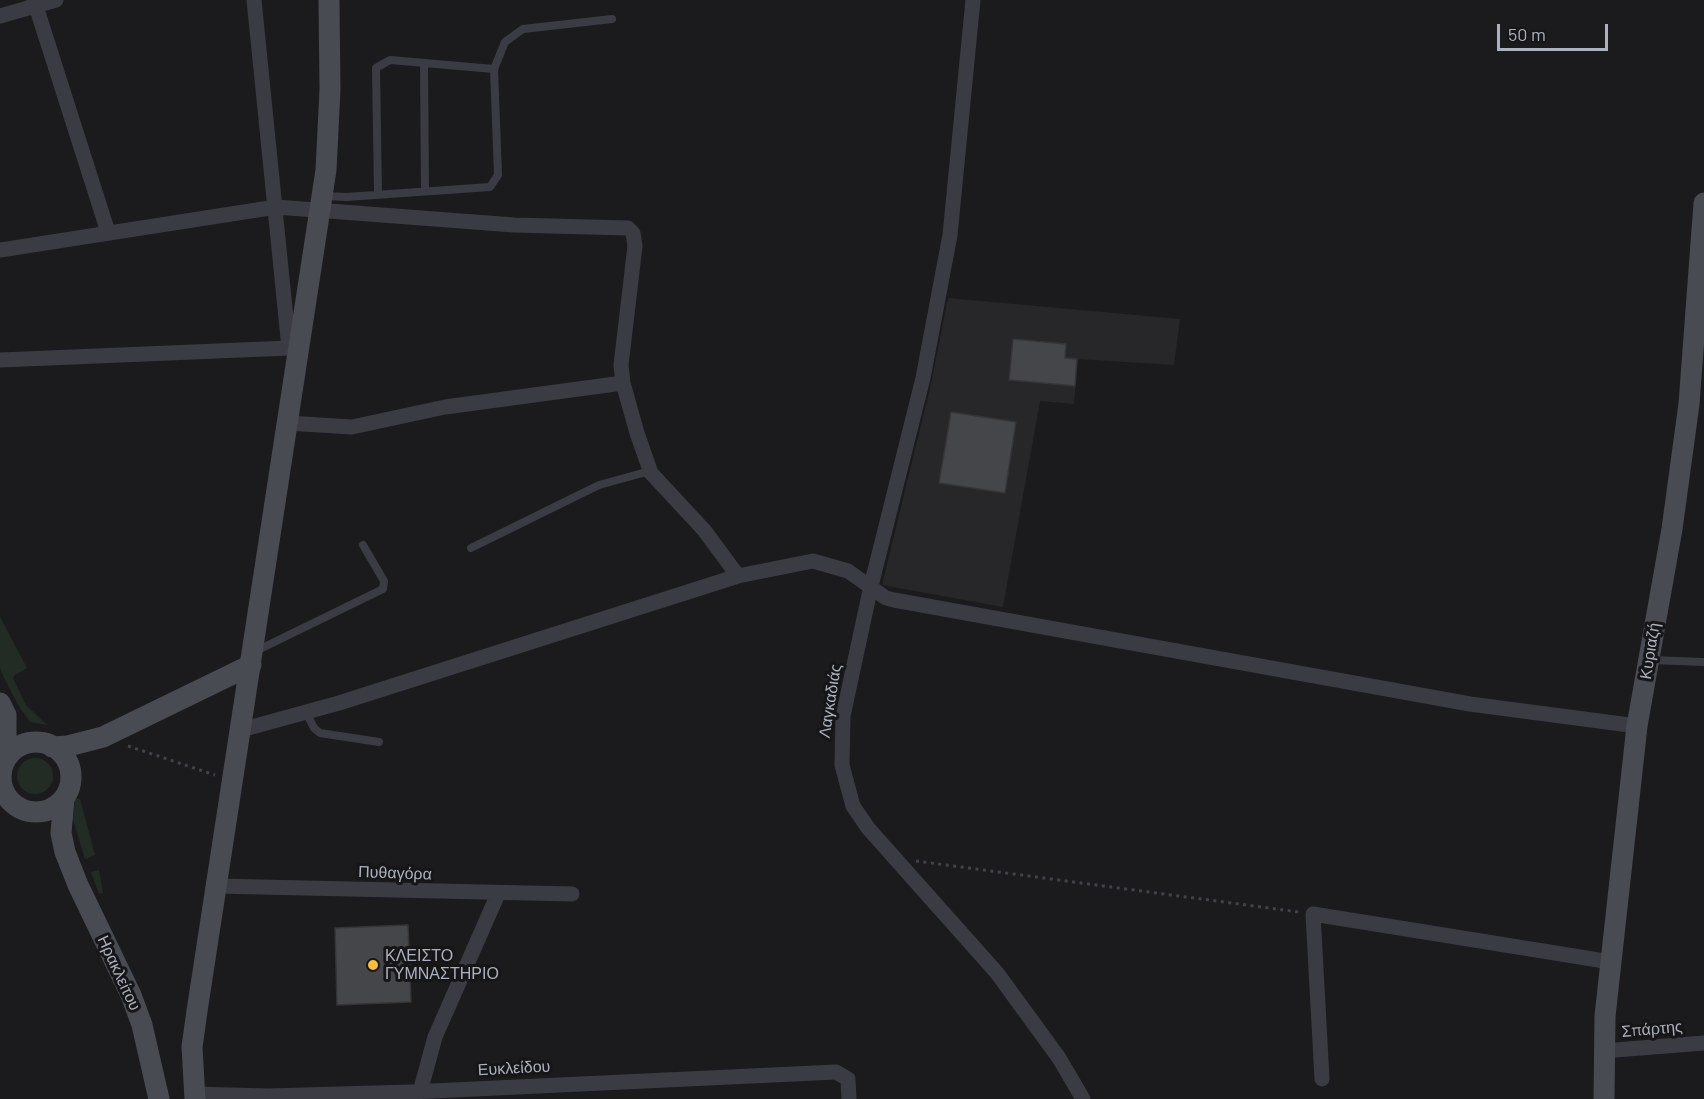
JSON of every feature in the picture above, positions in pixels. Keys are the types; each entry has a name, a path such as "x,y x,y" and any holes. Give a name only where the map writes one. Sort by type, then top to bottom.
{"street":[{"path":"0,16 35,3 56,0"},
{"path":"254,0 294,348"},
{"path":"194,1097 192,1047 287,423 294,348 322,203 329,126 329,0"},
{"name":"Λαγκαδιάς","path":"973,0 950,235 923,378 871,586 843,716 842,765 853,806 892,857 997,973 1059,1058 1083,1099"},
{"path":"35,3 108,232"},
{"path":"0,250 276,207 322,203 514,225 628,228 633,233 635,246 622,352 623,383 650,471 704,530 738,576"},
{"name":"Κυριαζή","path":"1604,1099 1603,1052 1637,726 1672,529 1689,404 1701,272 1704,203"},
{"path":"0,360 294,348"},
{"path":"287,423 352,427 445,407 623,383"},
{"path":"241,730 306,712 738,576 813,561 848,572 886,598 894,600 1038,628 1470,704 1637,726"},
{"path":"70,771 88,749 103,737 252,659"},
{"path":"3,709 64,757 70,771 68,790 64,798 61,833 65,852"},
{"path":"3,709 2,787 6,802 34,812 51,809 64,798"},
{"path":"2,773 22,746 69,746 103,737"},
{"path":"34,812 46,822 65,852"},
{"name":"Ηρακλείτου","path":"65,852 78,885 131,995 142,1025 159,1099"},
{"name":"Πυθαγόρα","path":"216,886 573,894"},
{"path":"420,1092 435,1037 498,894"},
{"path":"1322,1079 1313,914 1611,962"},
{"name":"Σπάρτης","path":"1603,1052 1704,1043"},
{"name":"Ευκλείδου","path":"194,1097 540,1092 836,1072 848,1079 849,1099"}],"lane":[{"path":"322,203 378,193 485,188 497,180 494,69 505,42 523,29 612,20"},
{"path":"378,193 376,68 390,60 494,69"},
{"path":"424,63 425,191"},
{"path":"471,548 599,485 650,471"},
{"path":"252,659 383,589 384,581 363,545"},
{"path":"1648,660 1704,662"},
{"path":"306,712 314,728 321,733 379,742"}],"path":[{"path":"103,737 232,781"},
{"path":"892,857 1313,914"}],"shaded area":[{"path":"948,298 1180,319 1174,365 1078,359 1074,404 1040,401 1003,607 882,585 931,384"},
{"path":"0,617 27,668 13,678 26,705 47,725 30,722 4,678 0,667"},
{"path":"35,758 48,763 53,776 48,789 35,794 22,789 17,776 22,763"},
{"path":"75,798 80,799 95,855 85,859 73,819"},
{"path":"99,870 103,893 99,894 91,872"}],"building":[{"path":"1013,339 1066,344 1065,358 1077,359 1075,386 1009,380"},
{"path":"951,412 1016,422 1005,493 939,483"},
{"name":"ΚΛΕΙΣΤΟ ΓΥΜΝΑΣΤΗΡΙΟ","path":"408,925 411,1002 337,1005 335,928"}],"place":[{"name":"ΚΛΕΙΣΤΟ ΓΥΜΝΑΣΤΗΡΙΟ","path":"373,965"}]}
